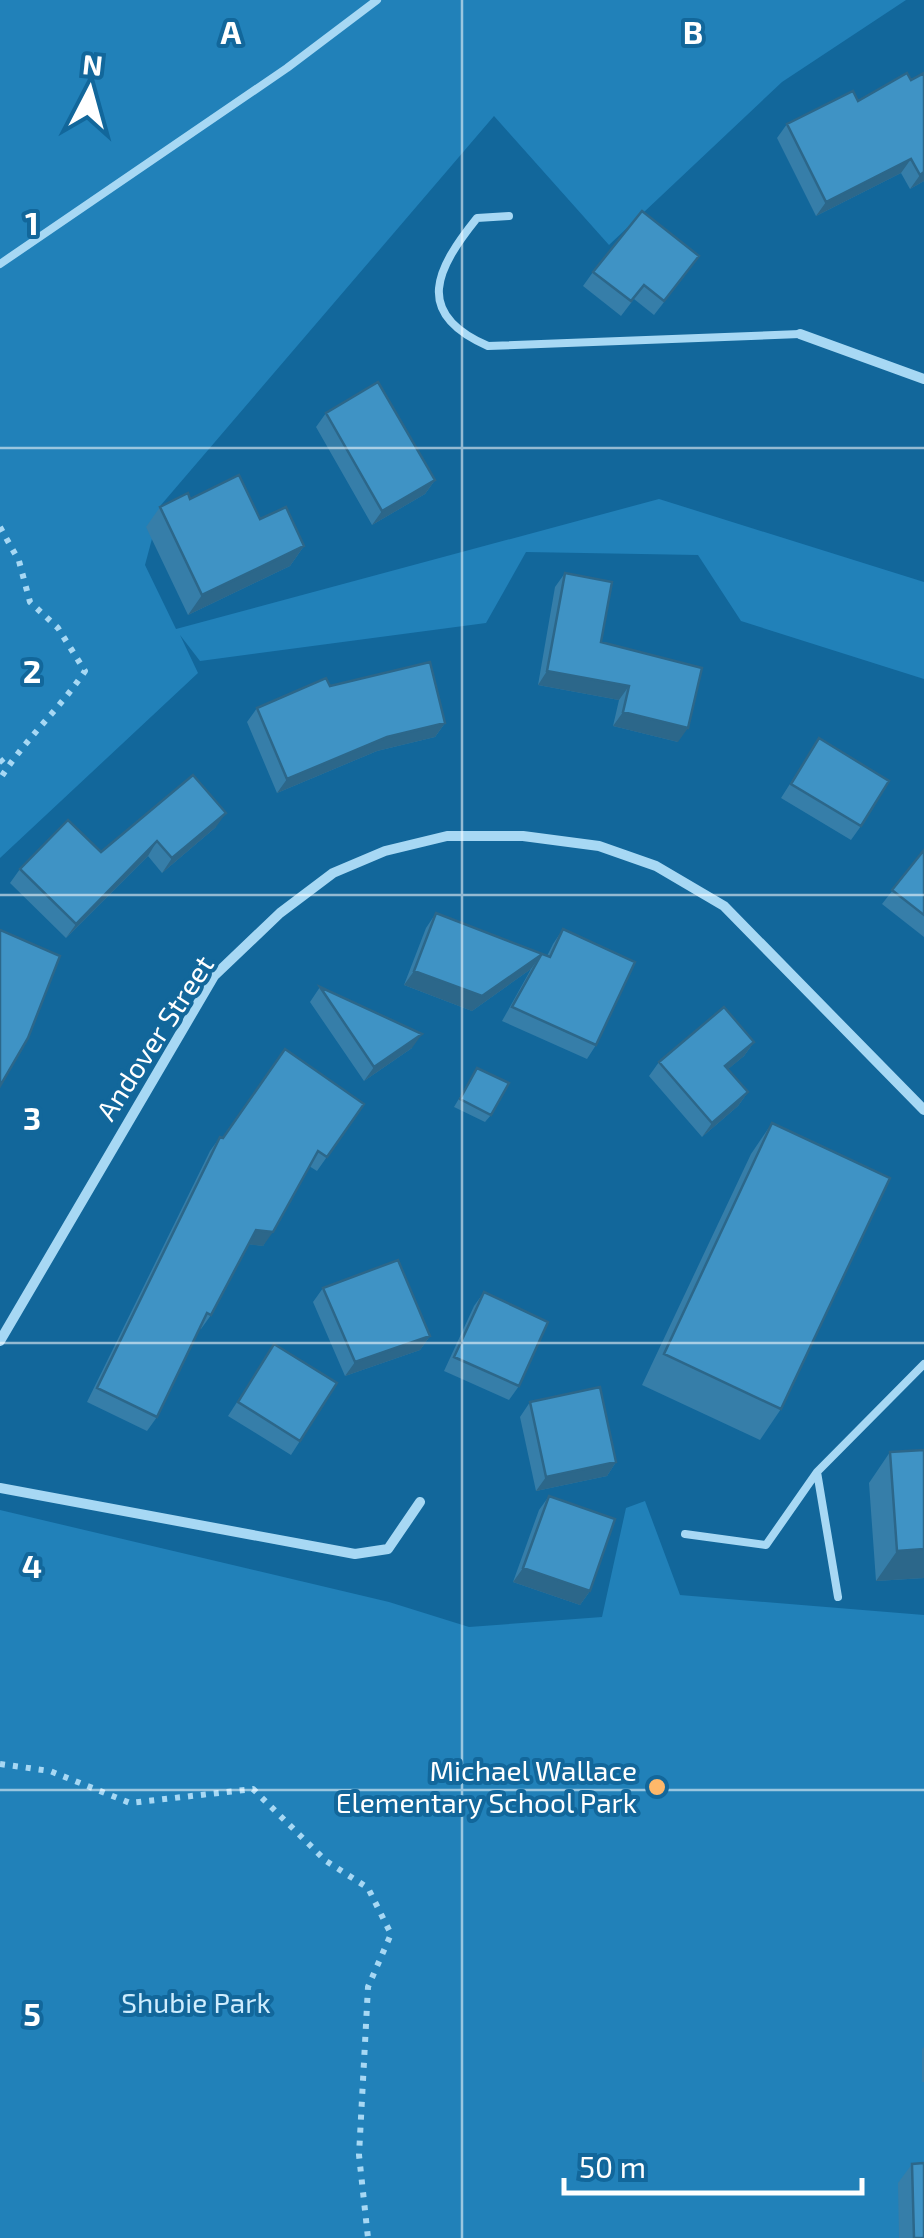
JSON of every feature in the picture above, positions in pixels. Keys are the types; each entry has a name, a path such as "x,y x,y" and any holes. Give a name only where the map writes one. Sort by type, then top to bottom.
{"street":[{"path":"800,334 924,379"},
{"name":"Andover Street","path":"0,1341 214,976 280,913 333,873 385,851 448,836 523,836 600,846 656,866 724,906 924,1110"},
{"path":"0,1488 356,1554 388,1549 420,1502"}],"lane":[{"path":"0,264 287,68 376,0"},
{"path":"509,216 477,218 446,257 436,286 443,313 461,335 488,346 800,334"},
{"path":"684,1534 766,1544 817,1472 924,1364"},
{"path":"817,1472 838,1596"}],"path":[{"path":"0,528 19,560 30,602 58,628 85,671 56,714 37,727 0,779"},
{"path":"0,759 8,767"},
{"path":"0,1764 50,1771 130,1802 253,1789 326,1861 368,1888 391,1934 368,1986 360,2155 368,2238"}],"green space":[{"path":"0,0 906,0 782,82 609,245 494,116 161,505 145,565 176,629 659,499 924,582 924,679 741,621 698,555 526,552 486,623 200,661 180,635 198,673 0,858"},
{"name":"Shubie Park","path":"645,1501 680,1595 924,1615 924,2238 0,2238 0,1510 389,1602 469,1627 602,1617 626,1508"}],"building":[{"path":"907,73 911,80 924,73 924,172 920,175 911,159 826,202 787,124 853,91 858,101"},
{"path":"642,211 699,256 664,301 644,285 631,301 593,272"},
{"path":"378,382 435,480 382,511 326,413"},
{"path":"239,475 260,519 286,507 304,546 202,595 160,507 188,493 190,499"},
{"path":"565,573 612,582 601,642 702,668 688,728 623,712 629,686 547,671"},
{"path":"430,662 445,723 387,737 287,779 257,708 326,678 330,686"},
{"path":"819,738 889,781 861,826 791,784"},
{"path":"193,775 226,813 172,858 157,841 76,924 20,869 68,820 101,852"},
{"path":"924,850 924,915 892,890"},
{"path":"436,913 550,957 563,929 635,962 596,1045 512,1007 541,955 482,996 414,971"},
{"path":"0,930 60,956 28,1038 0,1086"},
{"path":"320,987 422,1034 374,1067"},
{"path":"724,1007 754,1042 725,1066 748,1092 712,1123 659,1062"},
{"path":"285,1049 364,1104 327,1157 318,1151 273,1232 256,1230 211,1315 207,1313 157,1417 97,1388 220,1137 223,1138"},
{"path":"477,1068 509,1083 491,1115 460,1099"},
{"path":"772,1123 890,1178 781,1409 664,1354"},
{"path":"398,1260 430,1336 355,1362 323,1288"},
{"path":"484,1292 548,1322 519,1386 454,1357"},
{"path":"274,1344 337,1383 300,1441 238,1402"},
{"path":"600,1387 616,1462 546,1477 530,1402"},
{"path":"924,1450 924,1549 897,1551 890,1452"},
{"path":"549,1496 615,1519 590,1591 523,1568"},
{"path":"924,2163 924,2238 914,2238 912,2164"}],"place":[{"name":"Michael Wallace Elementary School Park","path":"657,1787"}]}
